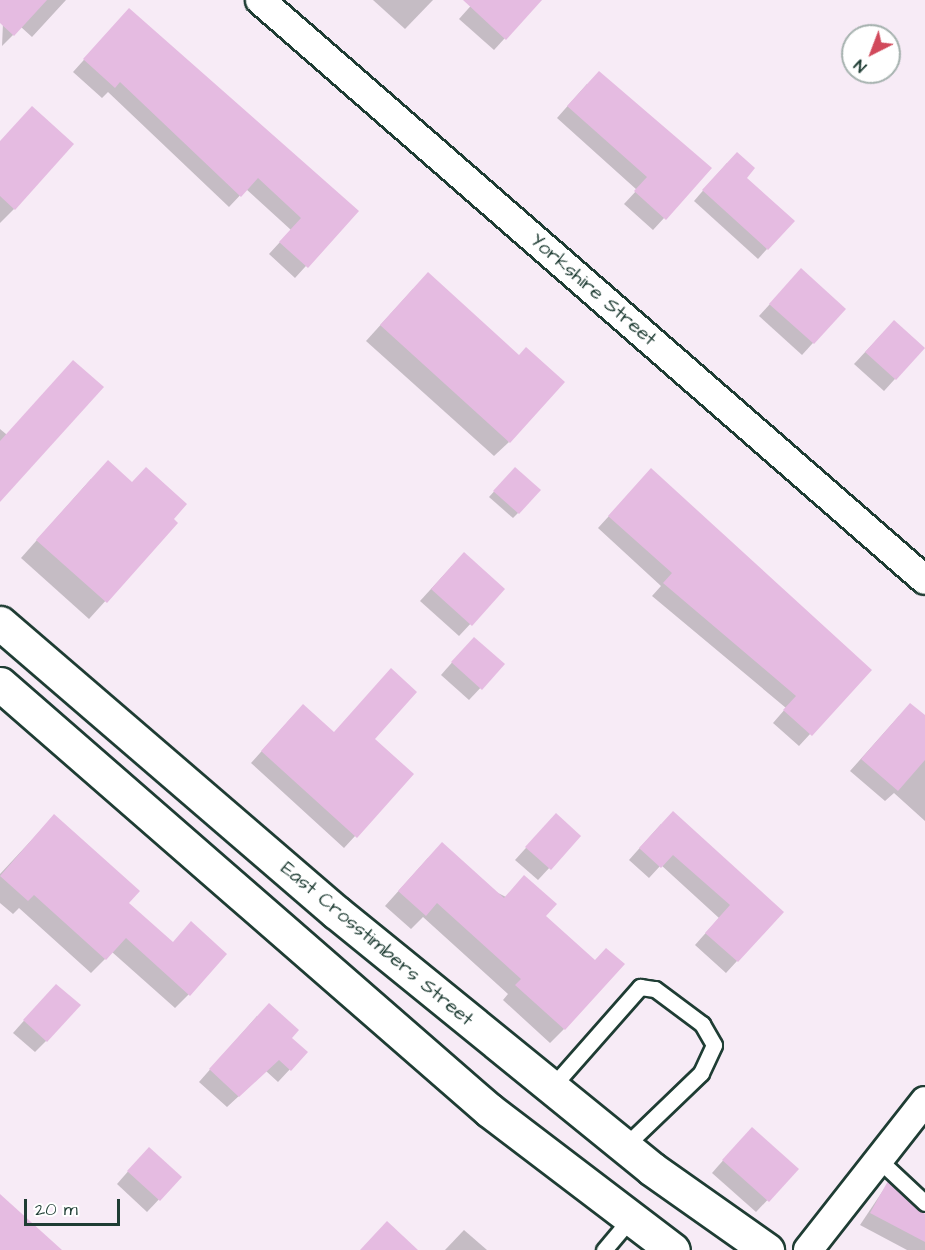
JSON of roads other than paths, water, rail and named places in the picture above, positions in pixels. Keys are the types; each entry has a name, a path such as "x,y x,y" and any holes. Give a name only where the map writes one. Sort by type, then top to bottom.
{"main road":[{"name":"East Crosstimbers Street","path":"5,637 624,1148 767,1250"},
{"path":"0,684 489,1110 673,1250"},
{"path":"306,951 336,912"}],"street":[{"name":"Yorkshire Street","path":"260,0 925,580"},
{"path":"808,1250 925,1101"}],"lane":[{"path":"551,1088 640,987 655,989 702,1024 714,1045 701,1073 624,1148"},
{"path":"879,1160 925,1203"},
{"path":"604,1250 631,1218"}]}
